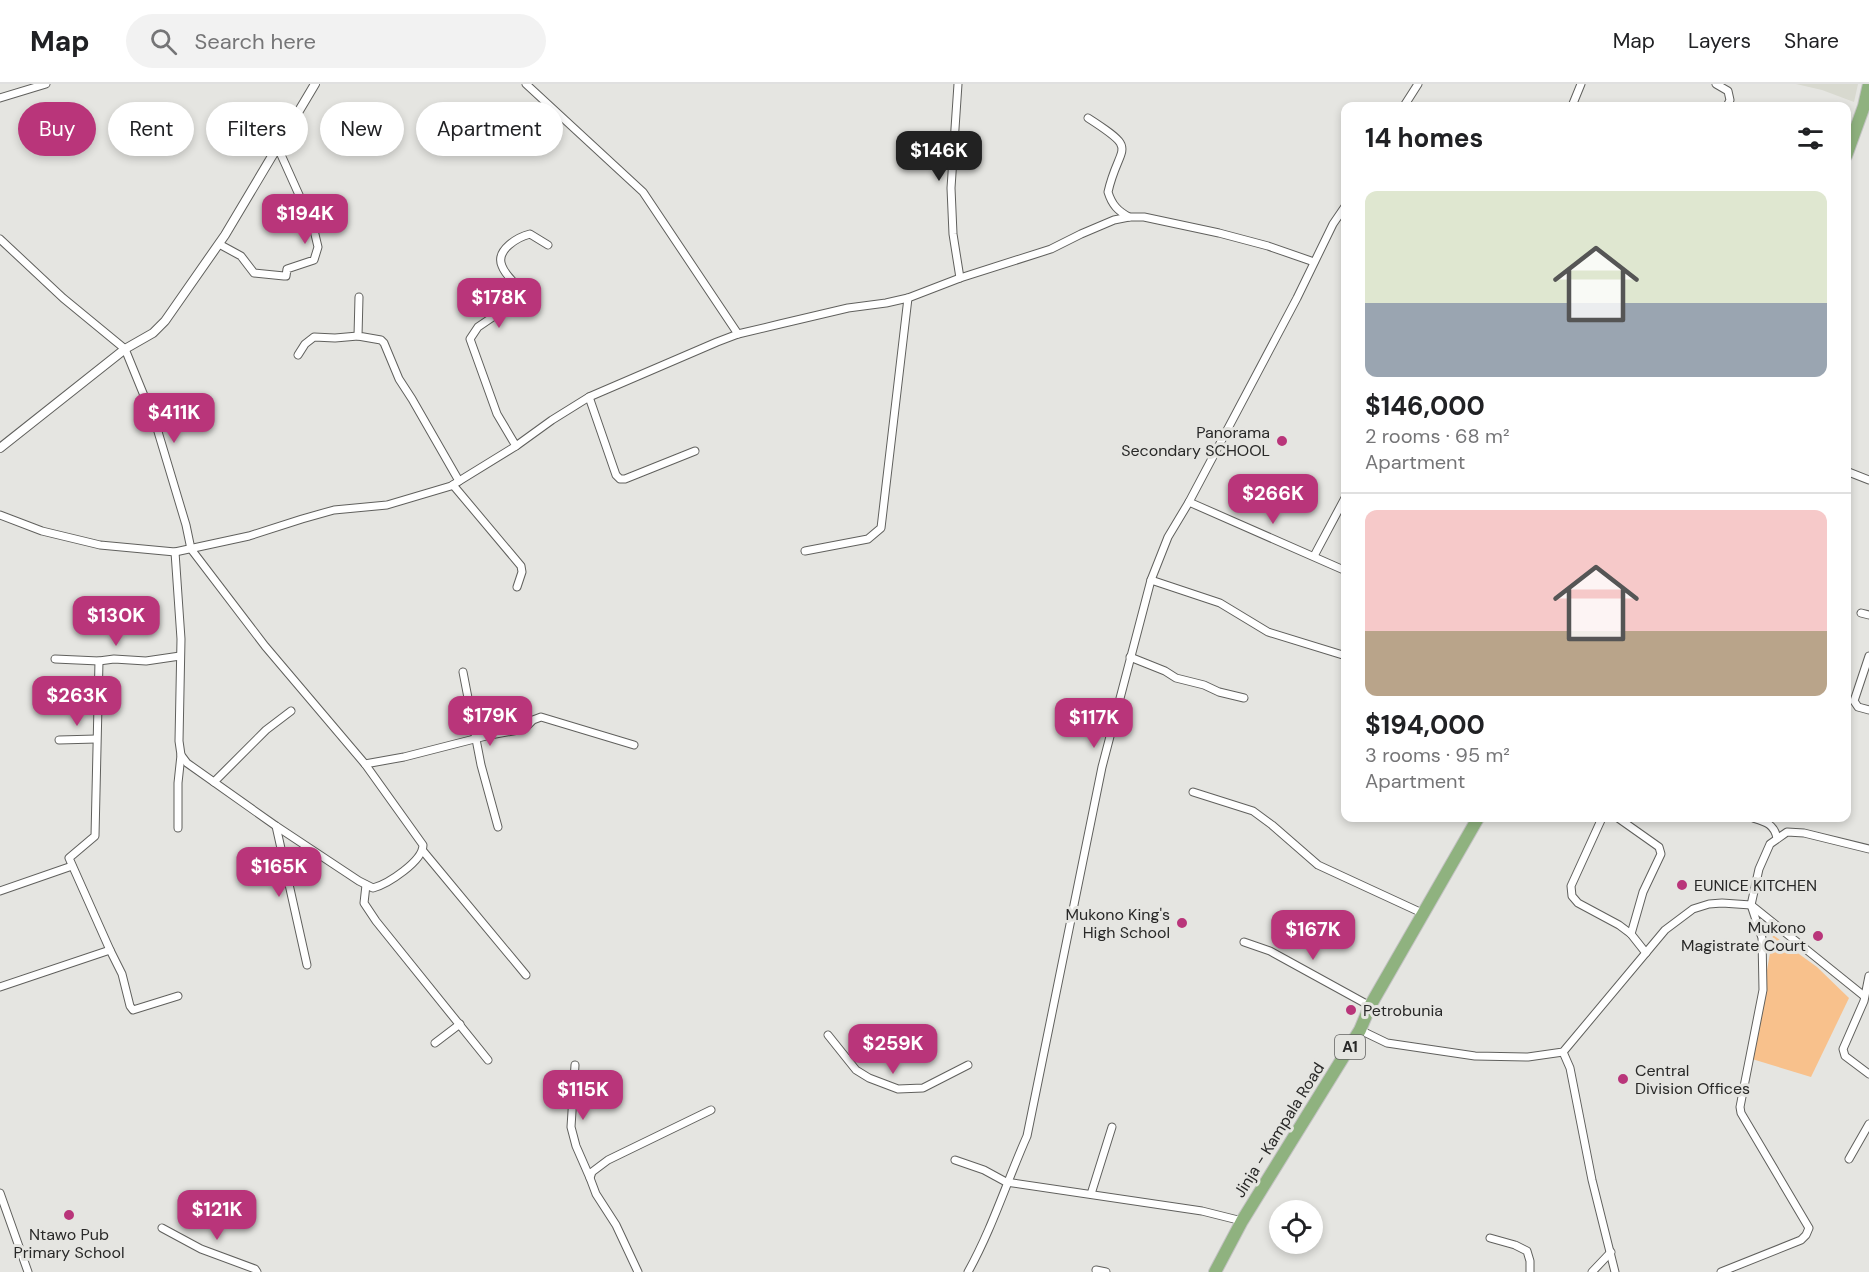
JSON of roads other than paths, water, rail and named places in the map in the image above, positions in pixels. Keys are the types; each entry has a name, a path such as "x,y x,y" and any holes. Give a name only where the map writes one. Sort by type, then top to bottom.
{"highway":[{"path":"1851,142 1869,84"},
{"name":"Jinja - Kampala Road","path":"1215,1272 1242,1221 1360,1030 1370,1006 1476,822"}],"street":[{"path":"0,98 46,84"},
{"path":"305,102 315,84"},
{"path":"526,84 643,192 738,334"},
{"path":"958,84 951,188 953,234 960,278"},
{"path":"1407,102 1418,84"},
{"path":"1574,102 1581,84"},
{"path":"1716,84 1730,95 1728,102"},
{"path":"1088,118 1119,138 1123,145 1123,153 1108,192 1113,205 1119,212 1129,217"},
{"path":"1,445 125,349 153,333 165,321 219,244 273,156"},
{"path":"219,244 241,256 254,273 261,275 286,276 287,269 314,260 318,247 313,225 282,156"},
{"path":"968,1272 983,1245 1006,1182 1027,1136 1102,767 1151,580 1168,537 1189,502 1341,212"},
{"path":"0,515 42,531 100,545 175,552 249,536 334,510 387,506 456,483 589,397 738,334 848,308 908,298 960,278 1051,249 1114,220 1129,217 1144,217 1219,234 1268,246 1314,262"},
{"path":"516,446 497,414 470,339 478,327 515,302 522,293 502,267 501,260 504,251 517,237 530,234 548,245"},
{"path":"0,239 63,298 125,349 156,425 191,549 265,646 365,764 413,828 423,845 423,851 526,975"},
{"path":"358,336 360,297"},
{"path":"805,551 868,538 881,528 908,298"},
{"path":"298,355 305,344 314,337 358,336 381,340 384,343 399,380 412,399 456,483 521,566 522,572 517,587"},
{"path":"589,397 616,475 620,478 625,479 696,452"},
{"path":"1851,473 1869,480"},
{"path":"1189,502 1341,569"},
{"path":"1314,556 1341,505"},
{"path":"175,552 180,616 179,741 181,755 178,783 178,828"},
{"path":"1151,580 1220,603 1268,632 1341,654"},
{"path":"55,659 146,661 180,656"},
{"path":"1869,656 1854,701 1858,706 1869,710"},
{"path":"1130,657 1176,678 1204,685 1219,693 1244,698"},
{"path":"99,661 95,836 69,858 122,974 133,1010 178,996"},
{"path":"463,672 481,765 498,827"},
{"path":"214,782 266,730 291,711"},
{"path":"365,764 524,729 533,720 541,717 634,745"},
{"path":"59,740 96,739"},
{"path":"181,755 187,764 276,826 373,888 392,880 423,851"},
{"path":"1193,792 1253,811 1318,865 1422,913"},
{"path":"1600,822 1571,886 1572,896 1578,903 1631,934 1646,953"},
{"path":"1624,822 1659,847 1661,854 1643,892 1631,934"},
{"path":"1764,822 1775,829 1777,838"},
{"path":"276,826 307,965"},
{"path":"1721,1272 1801,1240 1809,1227 1740,1107 1763,990 1762,938 1751,905 1759,869 1770,844 1787,832 1804,833 1869,849"},
{"path":"0,891 72,866"},
{"path":"366,885 364,903 376,921 488,1060"},
{"path":"1360,1030 1387,1043 1475,1056 1528,1057 1563,1052 1665,930 1693,909 1722,903 1751,905 1864,996"},
{"path":"1244,942 1270,951 1370,1006"},
{"path":"0,987 110,950"},
{"path":"1869,976 1864,996 1843,1049 1843,1053 1869,1074"},
{"path":"435,1043 460,1024"},
{"path":"828,1035 856,1070 868,1078 898,1089 923,1088 968,1065"},
{"path":"1563,1052 1570,1068 1592,1180 1615,1272"},
{"path":"575,1065 571,1127 576,1146 596,1194 616,1225 638,1272"},
{"path":"590,1178 592,1172 608,1161 711,1110"},
{"path":"1849,1159 1869,1124"},
{"path":"1091,1194 1112,1127"},
{"path":"955,1160 975,1166 1006,1182 1202,1211 1242,1221"},
{"path":"0,1193 28,1272"},
{"path":"162,1228 201,1249 255,1269 257,1272"},
{"path":"1490,1238 1527,1251 1530,1272"},
{"path":"1592,1272 1611,1252"},
{"path":"1096,1270 1106,1272"}],"place":[{"name":"Panorama Secondary SCHOOL","path":"1282,441"},
{"name":"EUNICE KITCHEN","path":"1682,885"},
{"name":"Mukono King's High School","path":"1182,923"},
{"name":"Mukono Magistrate Court","path":"1818,936"},
{"name":"Petrobunia","path":"1351,1010"},
{"name":"Central Division Offices","path":"1623,1079"},
{"name":"Ntawo Pub Primary School","path":"69,1215"}]}
